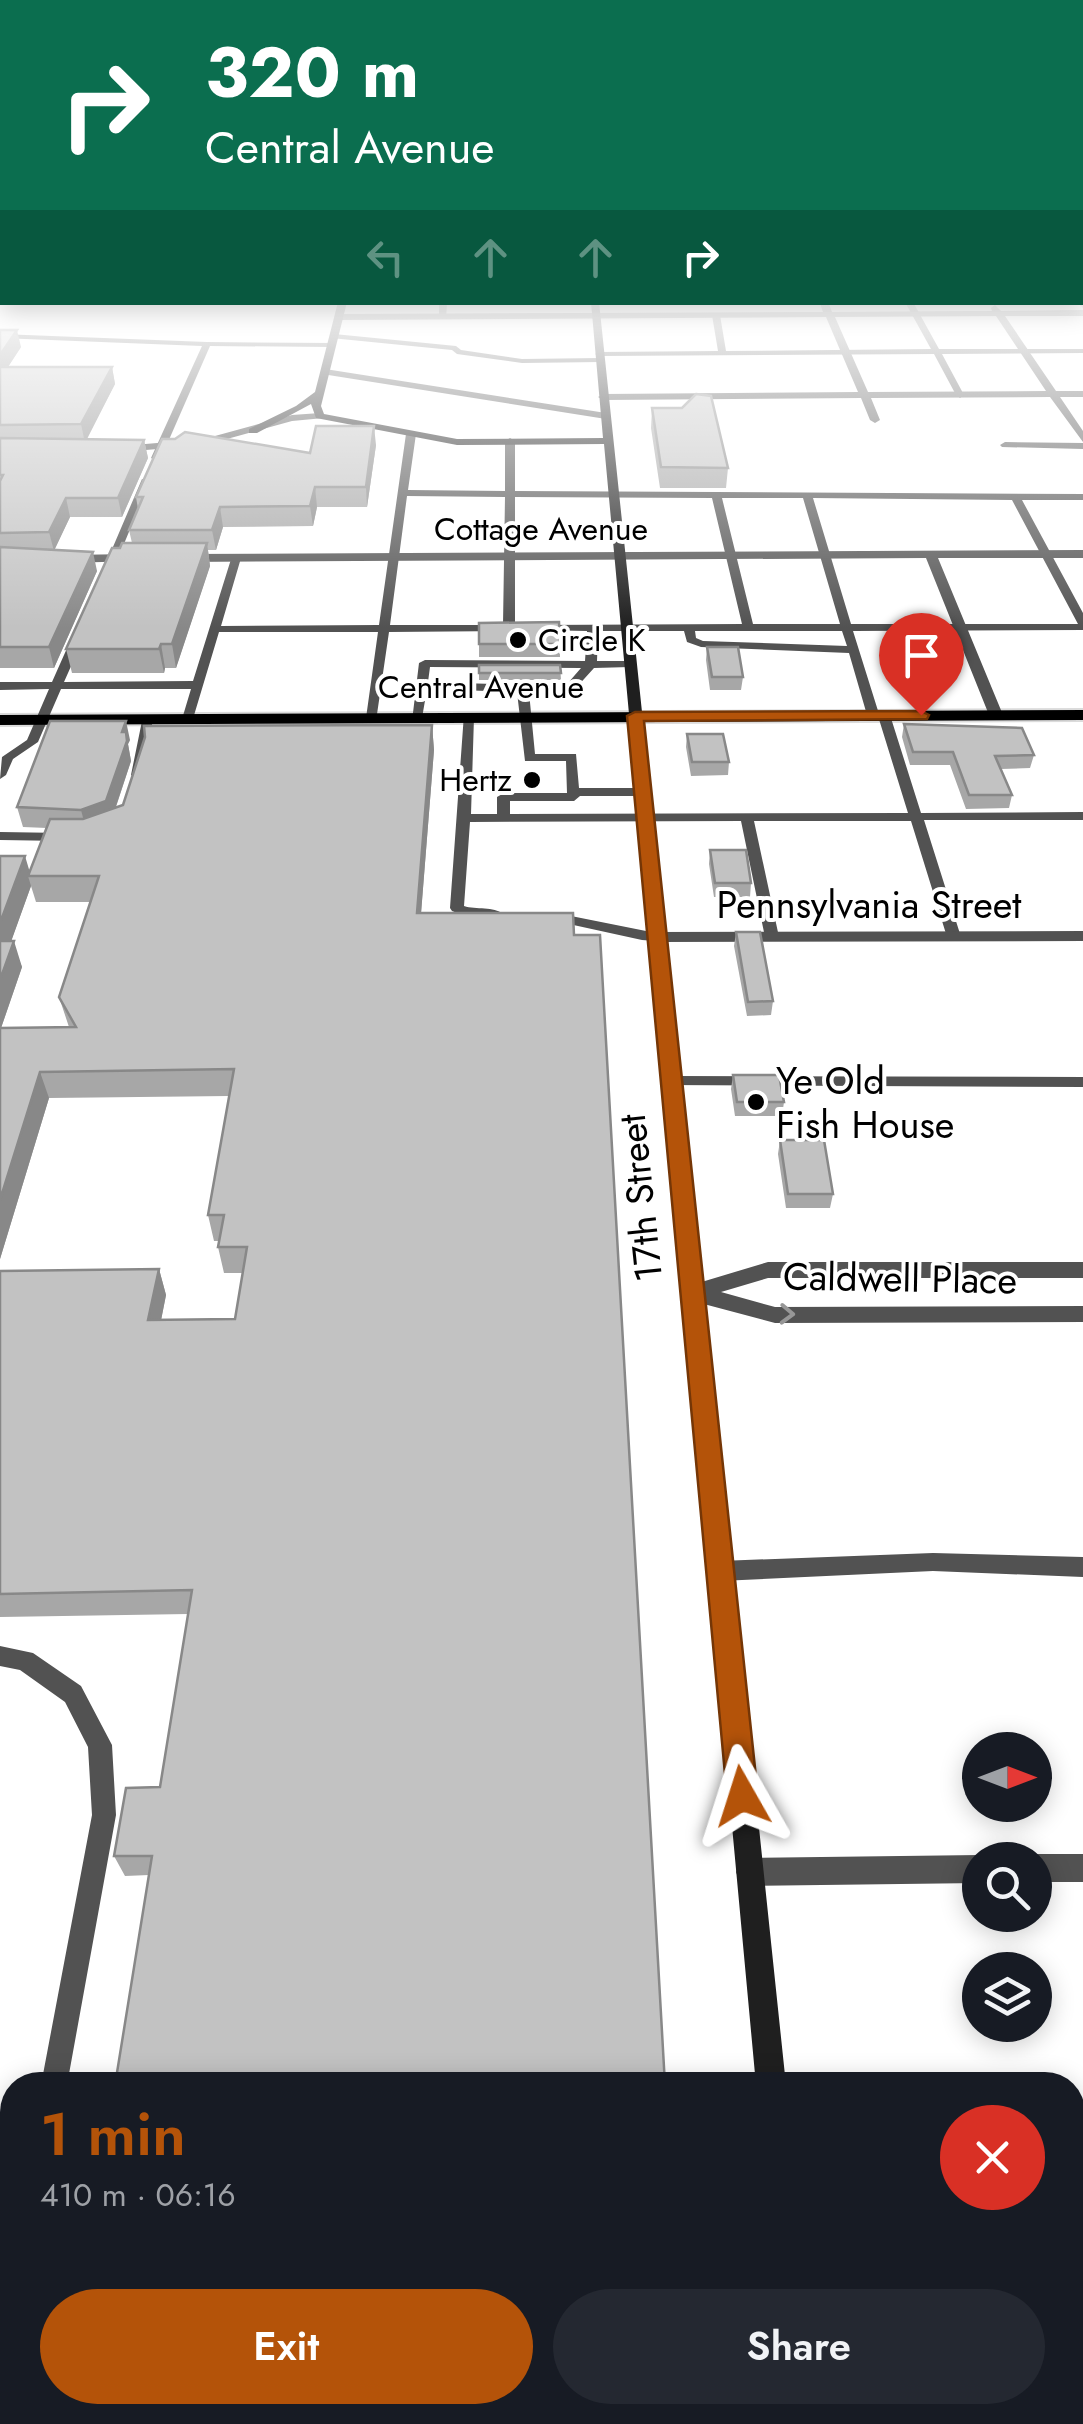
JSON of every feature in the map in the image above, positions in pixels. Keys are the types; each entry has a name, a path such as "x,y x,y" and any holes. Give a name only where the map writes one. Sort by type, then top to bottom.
{"main road":[{"name":"Central Avenue","path":"0,720 1083,715"}],"street":[{"path":"253,431 309,401"},
{"path":"318,401 320,416"},
{"name":"17th Street","path":"605,401 770,2072"},
{"path":"867,401 875,420"},
{"path":"1057,401 1083,443"},
{"path":"110,449 160,447 253,431 292,418 320,416 457,442 608,441"},
{"name":"Cottage Avenue","path":"165,558 1083,554"},
{"path":"931,555 996,715"},
{"path":"56,559 148,558"},
{"name":"Pennsylvania Street","path":"656,937 1083,936"},
{"name":"Caldwell Place","path":"692,1292 768,1270 1083,1270"},
{"name":"Caldwell Place","path":"692,1292 775,1315 1083,1314"},
{"path":"1052,1868 1083,1868"},
{"path":"750,1872 962,1869"}],"lane":[{"path":"103,581 181,401"},
{"path":"511,401 606,416"},
{"path":"372,718 411,434"},
{"path":"509,628 510,441"},
{"path":"1006,444 1083,443"},
{"path":"402,492 1083,497"},
{"path":"718,497 748,628"},
{"path":"808,497 854,650 954,937"},
{"path":"216,630 1083,625 1016,497"},
{"path":"188,719 236,558"},
{"path":"0,775 8,757 32,742 88,616"},
{"path":"422,685 523,689 571,686 591,665 593,628"},
{"path":"689,628 691,640 700,644 854,650"},
{"path":"416,718 425,663 630,664"},
{"path":"0,686 198,686"},
{"path":"504,818 504,797 574,797 572,757 530,758 529,717 522,699 523,689"},
{"path":"468,717 457,908 473,914 513,915"},
{"path":"130,793 141,761 139,744 147,719"},
{"path":"574,792 642,792"},
{"path":"464,818 1083,816"},
{"path":"747,817 772,937"},
{"path":"0,836 88,837"},
{"path":"533,916 572,916 624,935 656,937"},
{"path":"670,1081 1083,1082"},
{"path":"720,1570 933,1562 1083,1567"},
{"path":"0,1656 25,1660 72,1694 100,1745 104,1814 56,2072"}],"building":[{"path":"0,401 93,401 81,424 0,425"},
{"path":"689,401 712,401 728,468 661,467 652,408 682,408"},
{"path":"316,426 374,426 366,487 315,487 310,506 220,507 212,530 129,530 143,497 136,497 162,439 175,439 185,432 310,453"},
{"path":"0,438 144,440 118,498 66,498 49,532 0,533"},
{"path":"122,543 207,543 172,644 161,644 159,649 66,649 112,548 120,548"},
{"path":"0,547 93,552 49,647 0,647"},
{"path":"559,622 560,644 479,644 479,623"},
{"path":"707,647 738,647 743,677 712,677"},
{"path":"479,665 560,665 561,673 479,673"},
{"path":"50,721 126,721 122,732 126,732 127,741 106,801 81,810 17,807"},
{"path":"904,724 1022,728 1034,755 995,756 1012,795 969,795 953,752 913,752"},
{"path":"432,725 417,913 573,913 574,935 600,935 664,2072 117,2072 152,1856 114,1856 126,1788 160,1787 192,1590 0,1594 0,1271 159,1269 148,1320 235,1319 247,1247 218,1247 224,1215 208,1215 234,1069 40,1072 0,1200 0,1028 76,1027 59,997 99,876 28,876 50,819 83,819 123,805 145,737 144,726"},
{"path":"687,734 723,734 729,762 692,762"},
{"path":"710,850 746,850 751,883 715,883"},
{"path":"0,856 25,856 0,923"},
{"path":"736,932 760,932 773,1001 748,1002"},
{"path":"0,941 14,941 0,980"},
{"path":"733,1075 779,1075 784,1102 737,1102"},
{"path":"780,1140 824,1140 833,1194 788,1194"}],"place":[{"name":"Circle K","path":"518,640"},
{"name":"Hertz","path":"532,780"},
{"name":"Ye Old Fish House","path":"756,1102"}],"route":[{"path":"742,1796 635,716 921,715"}]}
